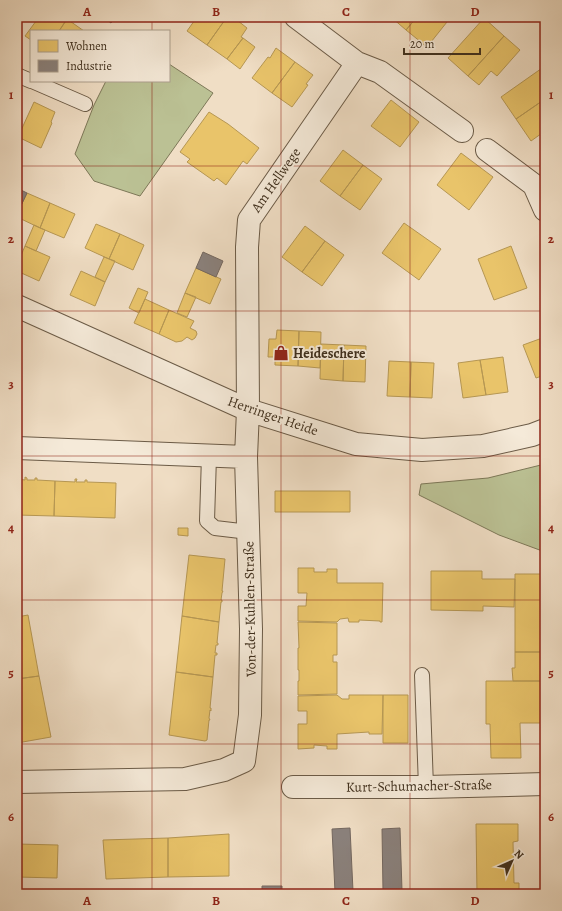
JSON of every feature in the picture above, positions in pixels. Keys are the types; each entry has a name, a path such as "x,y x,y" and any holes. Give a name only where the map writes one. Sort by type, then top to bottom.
{"street":[{"path":"296,17 357,63 380,72 462,131"},
{"name":"Am Hellwege","path":"248,410 247,247 249,220 357,63"},
{"path":"487,150 534,185 545,210"},
{"name":"Herringer Heide","path":"17,306 248,410 356,444 422,450 483,446 545,430"},
{"name":"Von-der-Kuhlen-Straße","path":"17,782 185,779 224,770 244,761 250,715 251,629 246,457 248,410"},
{"path":"17,448 246,457"},
{"name":"Kurt-Schumacher-Straße","path":"293,786 426,788 545,784"}],"lane":[{"path":"17,75 30,81"},
{"path":"33,82 85,104"},
{"path":"209,456 207,521 215,528 249,532"},
{"path":"422,675 426,788"}],"green space":[{"path":"170,65 213,93 140,196 94,181 75,154 94,105 106,82 170,82"},
{"path":"545,464 545,552 499,535 419,495 421,484 488,478"}],"building: Wohnen":[{"path":"39,17 65,17 67,19 60,30 30,30 30,39 25,36"},
{"path":"197,17 227,17 207,45 187,31"},
{"path":"227,17 233,17 247,28 241,37 243,38 227,59 207,45"},
{"path":"391,17 417,17 406,30"},
{"path":"417,17 451,17 427,47 406,30"},
{"path":"484,18 504,36 468,76 448,58"},
{"path":"67,19 83,30 60,30"},
{"path":"504,36 520,50 497,76 491,71 479,85 468,76"},
{"path":"243,38 255,47 240,69 227,59"},
{"path":"276,48 295,62 272,93 252,78 268,57 270,58"},
{"path":"295,62 313,75 306,84 308,85 292,107 272,93"},
{"path":"545,66 545,99 516,119 501,97"},
{"path":"545,99 545,131 531,141 516,119"},
{"path":"391,100 419,122 400,147 371,126"},
{"path":"34,102 55,112 41,148 18,137"},
{"path":"209,112 228,124 259,148 247,164 243,161 226,185 217,178 214,181 187,162 190,159 180,152"},
{"path":"343,150 363,165 340,196 320,181"},
{"path":"461,153 493,177 469,210 437,185"},
{"path":"363,165 382,179 360,210 340,196"},
{"path":"27,193 50,203 40,228 17,217"},
{"path":"50,203 75,214 64,238 40,228"},
{"path":"404,223 441,249 419,280 382,253"},
{"path":"96,224 120,234 109,259 85,248"},
{"path":"34,225 45,230 36,251 25,246"},
{"path":"305,226 325,241 302,272 282,257"},
{"path":"120,234 144,245 133,270 109,259"},
{"path":"325,241 344,255 322,286 302,272"},
{"path":"25,246 50,257 39,281 17,271 17,265"},
{"path":"511,246 527,288 494,300 478,259"},
{"path":"104,257 115,261 105,282 95,277"},
{"path":"196,268 221,279 210,304 185,293"},
{"path":"81,271 105,282 95,306 70,295"},
{"path":"138,288 148,292 139,313 129,308"},
{"path":"185,293 196,297 187,317 177,313"},
{"path":"145,299 169,310 159,334 134,323"},
{"path":"169,310 194,321 190,328 196,331 197,334 195,338 192,340 187,337 182,341 176,342 159,334"},
{"path":"277,330 299,331 298,366 275,365 275,357 268,357 269,339 276,339"},
{"path":"299,331 321,332 320,368 298,366"},
{"path":"545,337 545,375 536,378 523,345"},
{"path":"321,344 344,345 343,381 320,379"},
{"path":"344,345 366,346 365,382 343,381"},
{"path":"503,357 508,392 486,395 480,360"},
{"path":"480,360 486,395 463,398 458,363"},
{"path":"389,361 411,362 410,397 387,396"},
{"path":"411,362 434,363 432,398 410,397"},
{"path":"25,477 27,480 35,480 35,478 37,478 37,480 55,481 54,516 17,515 17,479 25,480"},
{"path":"75,479 77,479 76,482 85,482 85,480 87,480 87,482 116,483 115,518 54,516 55,481 75,482"},
{"path":"275,491 350,491 350,512 275,512"},
{"path":"178,528 188,528 188,536 178,535"},
{"path":"189,555 225,559 219,622 182,616"},
{"path":"298,568 314,568 314,572 327,572 327,569 337,569 337,583 383,583 382,622 359,620 359,622 349,622 348,618 340,619 337,622 298,621 298,606 306,606 307,593 298,593"},
{"path":"431,571 482,571 482,579 515,579 514,607 483,606 483,611 431,610"},
{"path":"515,574 545,574 545,652 515,652"},
{"path":"28,615 39,676 17,679 17,617"},
{"path":"182,616 219,622 218,645 216,645 215,653 217,653 217,655 215,655 213,677 176,672"},
{"path":"298,622 337,623 337,655 333,655 333,662 337,662 337,694 298,695"},
{"path":"515,652 545,652 545,681 513,681 512,668 515,668"},
{"path":"176,672 213,677 210,720 207,740 205,741 169,735"},
{"path":"39,676 51,737 17,743 17,679"},
{"path":"486,681 545,681 545,723 520,723 521,758 491,758 490,724 486,724"},
{"path":"337,695 342,699 349,699 349,695 383,695 382,734 369,734 369,732 337,734 337,749 327,749 327,746 314,745 314,748 298,749 298,724 307,724 307,711 298,711 298,696"},
{"path":"383,695 408,695 408,743 383,743"},
{"path":"476,824 518,824 518,841 513,842 514,883 519,883 519,894 477,894"},
{"path":"229,834 229,876 168,877 168,838"},
{"path":"168,838 168,877 106,879 103,840"},
{"path":"17,844 58,845 57,878 17,877"}],"building: Industrie":[{"path":"103,17 115,17 111,23"},
{"path":"17,188 27,193 17,214"},
{"path":"203,252 223,261 216,277 196,268"},
{"path":"350,828 353,891 335,892 332,829"},
{"path":"400,828 402,891 383,891 382,829"},
{"path":"262,886 282,886 282,894 262,894"}],"place":[{"name":"Heideschere","path":"281,353"}]}
